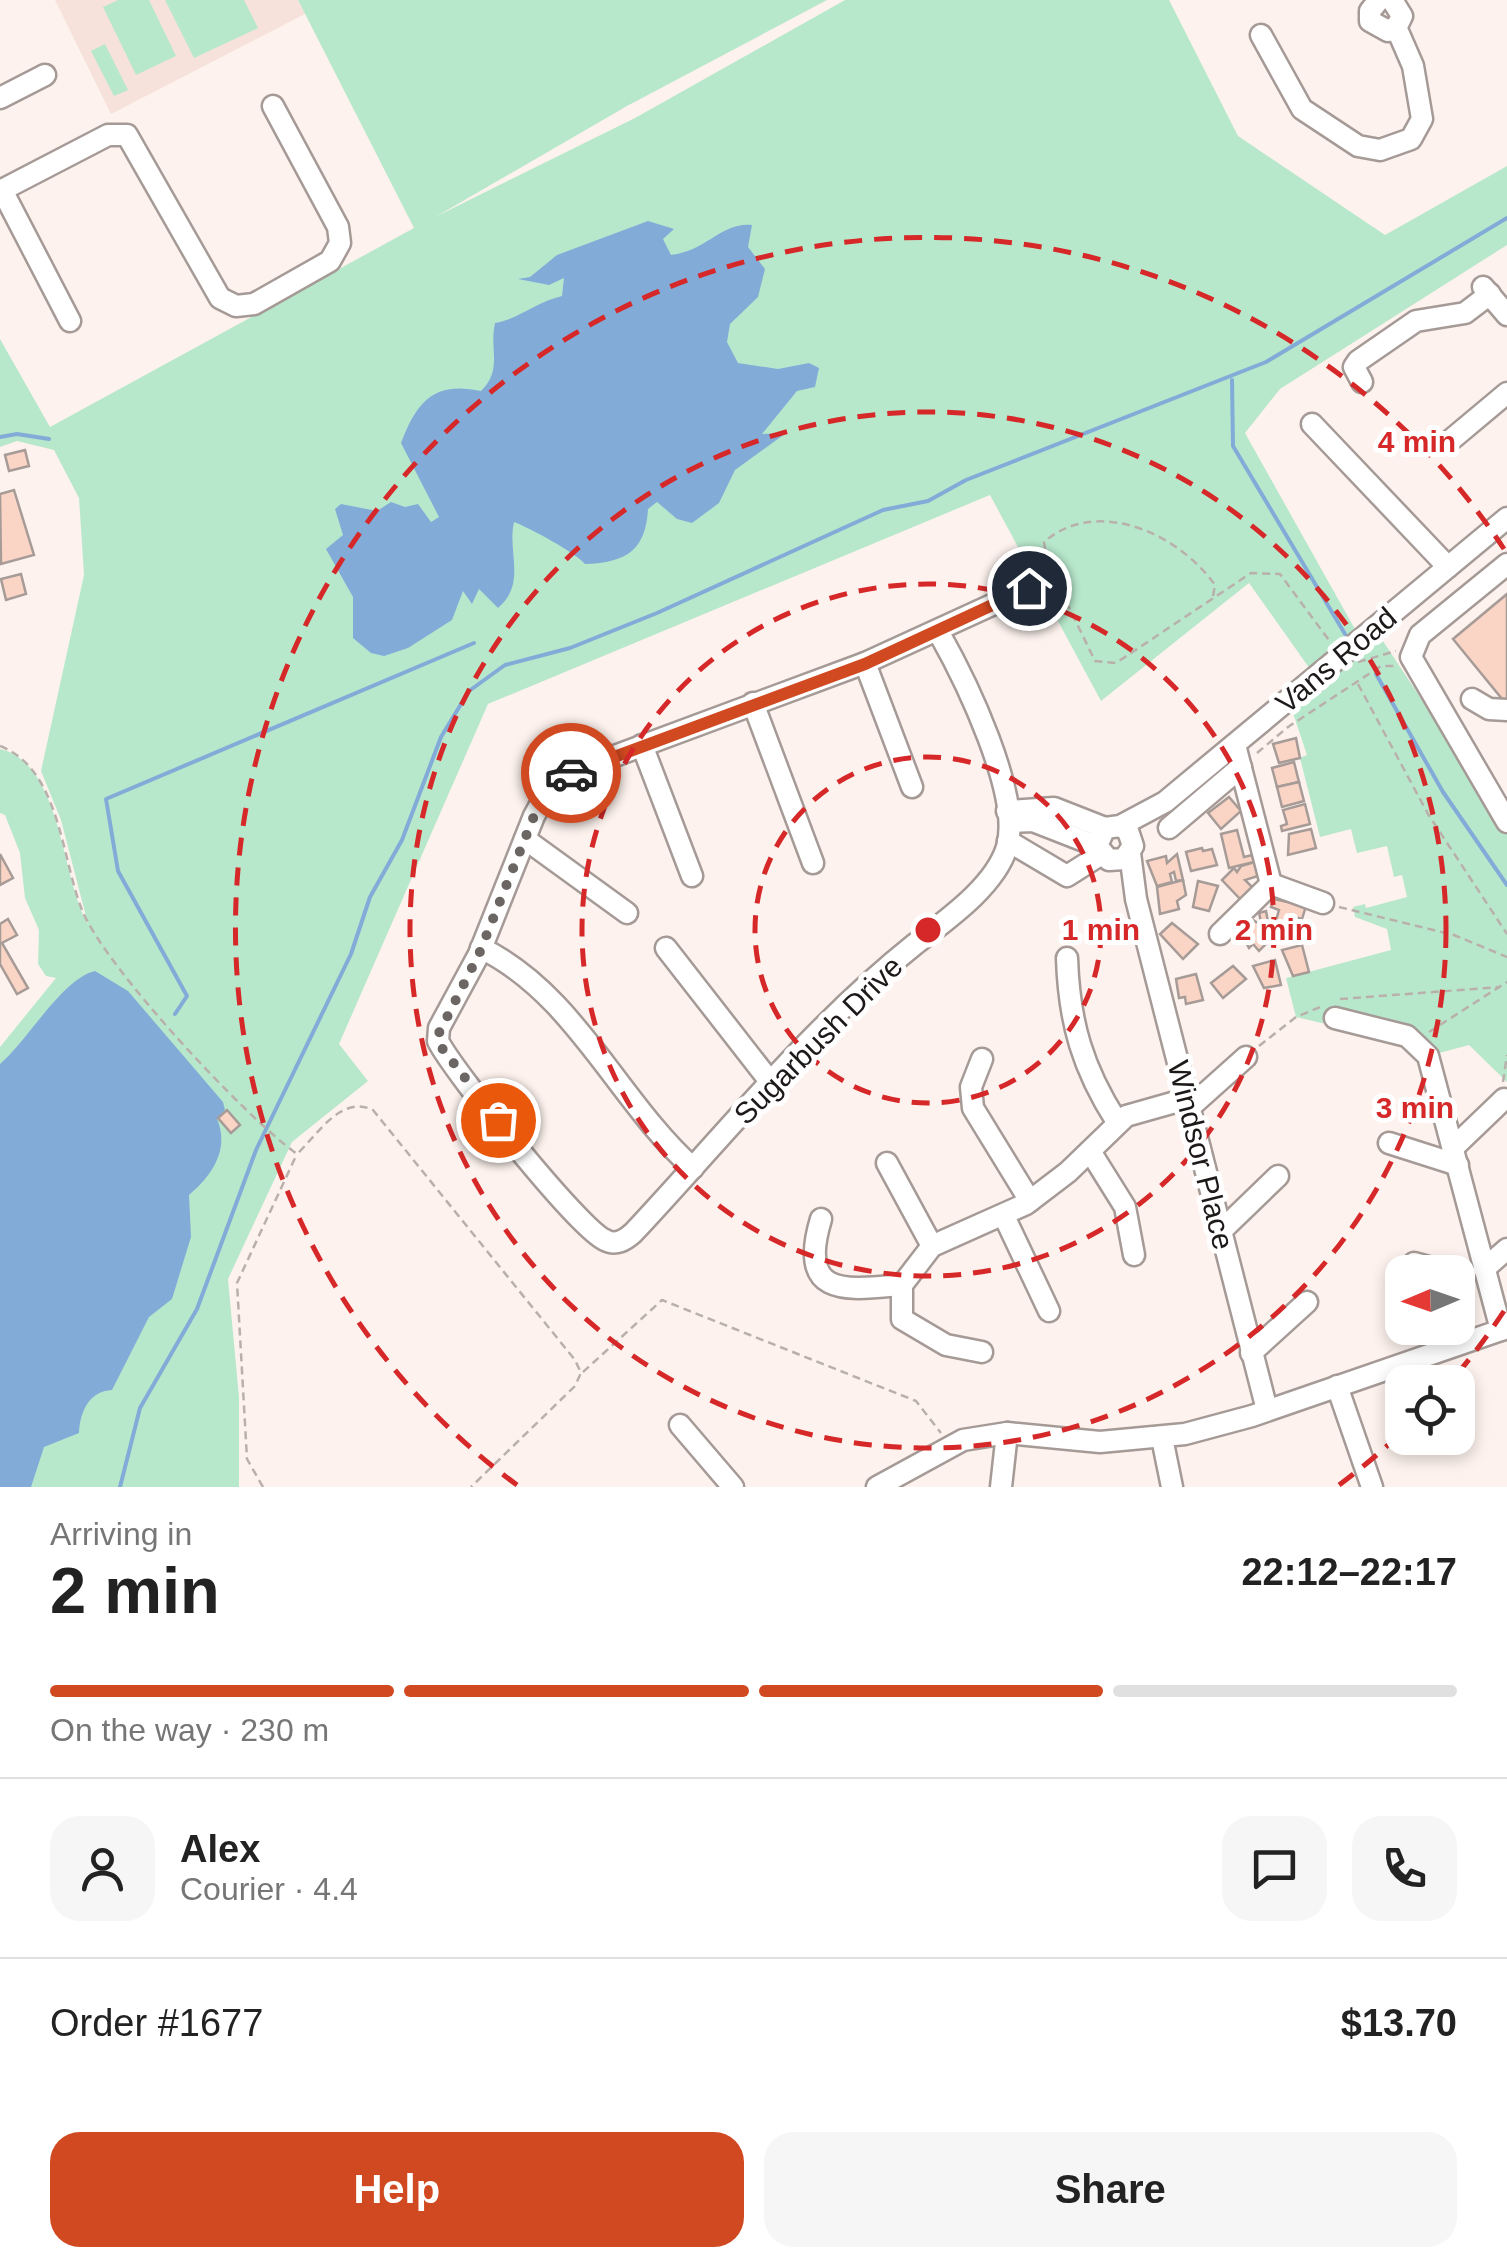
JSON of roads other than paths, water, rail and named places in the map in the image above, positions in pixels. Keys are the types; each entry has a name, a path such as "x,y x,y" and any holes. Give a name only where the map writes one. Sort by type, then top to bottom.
{"street":[{"path":"1261,35 1302,109 1358,146 1380,150 1411,139 1422,120 1414,66 1390,7"},
{"path":"0,98 45,74"},
{"path":"70,321 1,191 108,135 127,134 216,291 228,303 244,306 330,262 340,243 338,226 273,106"},
{"path":"1362,382 1355,364 1416,321 1465,312 1486,291 1507,315"},
{"path":"1452,439 1507,393"},
{"path":"1312,424 1448,568"},
{"name":"Vans Road","path":"1113,844 1344,660 1507,518"},
{"path":"1507,564 1420,636 1412,653 1416,671 1507,822"},
{"path":"694,1168 553,1003 517,970 481,948 546,794 560,780 642,745 865,664 1029,588"},
{"path":"939,633 982,721 1008,825 1068,876 1113,844"},
{"path":"865,664 912,788"},
{"path":"1472,699 1488,710 1507,710"},
{"path":"753,702 813,863"},
{"path":"642,745 692,876"},
{"path":"1236,746 1272,884"},
{"path":"1463,749 1507,803"},
{"path":"1169,828 1240,767"},
{"path":"1008,825 1033,821 1113,844"},
{"name":"Sugarbush Drive","path":"481,948 440,1028 441,1047 572,1209 605,1241 626,1240 869,982 960,907 993,872 1008,825"},
{"path":"526,839 628,913"},
{"name":"Windsor Place","path":"1113,844 1136,899 1266,1410"},
{"path":"1272,884 1323,902"},
{"path":"1220,934 1272,884"},
{"path":"666,948 772,1084"},
{"path":"1067,958 1078,1049 1096,1090 1118,1122"},
{"path":"878,1487 950,1444 1007,1433 1100,1442 1162,1438 1266,1410 1504,1329 1486,1276 1428,1056 1415,1040 1335,1018"},
{"path":"982,1352 946,1345 910,1326 901,1316 902,1285 932,1246 1030,1201 1118,1122 1136,1111 1188,1104 1246,1057"},
{"path":"982,1059 971,1102 1030,1201"},
{"path":"1456,1156 1504,1099"},
{"path":"1389,1143 1456,1156"},
{"path":"1090,1151 1125,1208 1134,1255"},
{"path":"887,1163 932,1246"},
{"path":"1220,1232 1278,1176"},
{"path":"1004,1216 1048,1311"},
{"path":"821,1219 814,1254 828,1282 847,1291 902,1285"},
{"path":"1486,1276 1507,1249"},
{"path":"1475,1276 1486,1276"},
{"path":"1252,1353 1307,1302"},
{"path":"1338,1386 1372,1487"},
{"path":"680,1424 733,1487"},
{"path":"1001,1487 1007,1433"},
{"path":"1162,1438 1172,1487"}],"water":[{"path":"648,221 674,229 663,239 671,255 694,248 731,228 752,225 748,247 765,269 758,297 730,324 727,342 738,363 778,369 809,363 819,368 815,387 797,391 762,434 786,433 735,470 719,503 692,523 677,519 657,502 648,509 638,544 612,561 585,564 514,522 514,578 507,598 498,608 479,589 472,604 463,591 452,620 408,648 384,656 371,653 353,638 353,597 326,549 343,535 335,509 341,504 377,511 391,502 405,507 418,504 431,522 439,517 401,443 421,405 451,389 481,391 494,367 495,323 562,296 564,278 549,285 518,279 530,277 557,255"},
{"path":"95,971 128,991 223,1102 225,1110 217,1119 220,1151 211,1171 189,1195 191,1237 172,1299 149,1317 112,1390 97,1394 87,1404 79,1433 44,1447 31,1487 0,1487 0,1064 58,997"}],"waterway":[{"path":"120,1487 140,1408 197,1309 256,1150 351,954 370,897 402,840 441,737 469,691 505,665 570,648 657,613 883,510 928,501 966,480 1266,362 1507,218"},
{"path":"1232,380 1233,446 1345,634"},
{"path":"0,437 17,434 49,439"},
{"path":"175,1014 187,996 118,871 106,799 474,643"},
{"path":"1376,674 1443,792 1507,885"}]}
